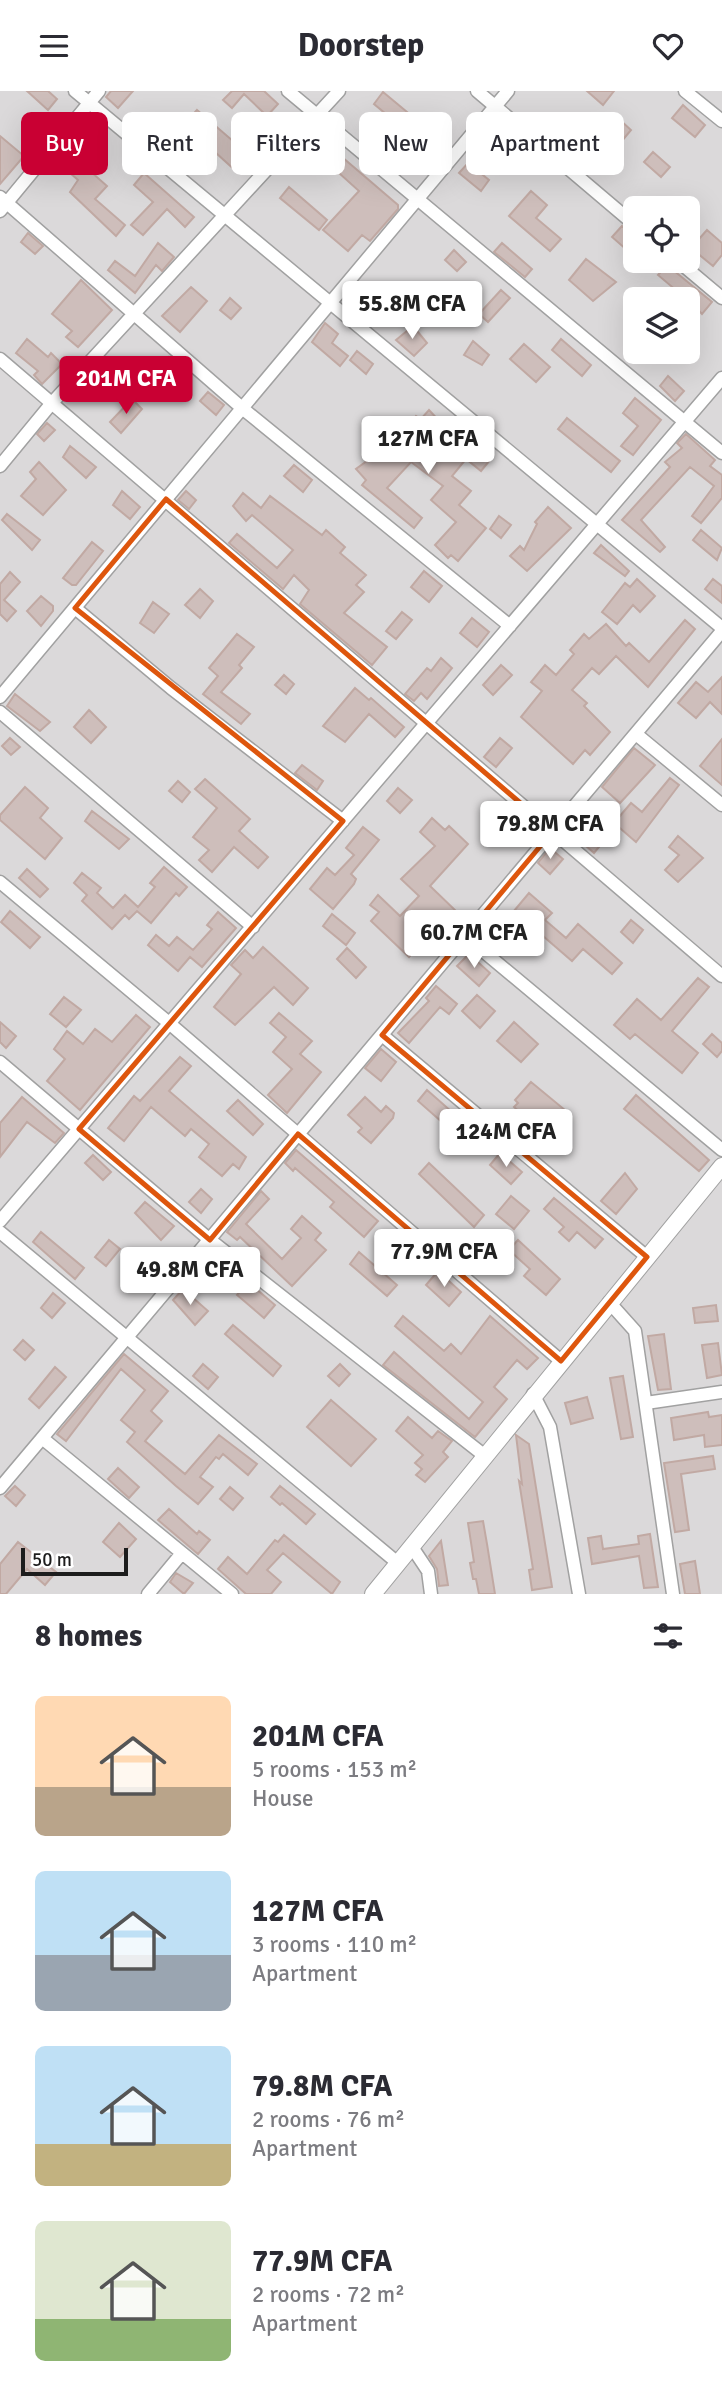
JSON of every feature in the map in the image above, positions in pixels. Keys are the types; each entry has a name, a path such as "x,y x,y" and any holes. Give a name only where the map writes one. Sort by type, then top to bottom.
{"street":[{"path":"0,1488 722,629 75,91"},
{"path":"99,91 2,203 135,313 242,408 510,626"},
{"path":"288,91 313,112"},
{"path":"320,112 339,91"},
{"path":"477,91 623,215"},
{"path":"0,697 508,91"},
{"path":"685,91 722,121"},
{"path":"345,139 722,453"},
{"path":"0,466 51,404 262,175"},
{"path":"692,273 722,298"},
{"path":"0,359 722,976"},
{"path":"0,1221 722,378"},
{"path":"75,608 171,688 343,821"},
{"path":"0,712 253,927"},
{"path":"636,734 722,805"},
{"path":"0,882 169,1023 561,1361"},
{"path":"465,936 722,1150"},
{"path":"382,1035 646,1257"},
{"path":"0,1062 209,1240 485,1456"},
{"path":"373,1594 533,1394 722,1166"},
{"path":"0,1232 399,1563"},
{"path":"609,1301 635,1331 673,1594"},
{"path":"646,1403 722,1392"},
{"path":"533,1394 551,1427 579,1594"},
{"path":"42,1438 232,1594"},
{"path":"412,1547 428,1571 432,1594"},
{"path":"148,1594 182,1553"}],"highlighted area":[{"path":"166,499 553,831 382,1035 647,1257 561,1361 298,1134 210,1240 79,1129 343,821 75,608"}],"shaded area":[{"path":"0,91 722,91 722,1594 0,1594"}],"building":[{"path":"27,91 48,91 57,99 48,110"},
{"path":"111,91 133,91 118,108 106,97"},
{"path":"232,91 264,91 278,104 271,112 263,112 244,94 232,108 223,100"},
{"path":"587,91 614,91 603,105"},
{"path":"383,92 407,112 384,112 374,104"},
{"path":"683,105 705,125 695,137 672,118"},
{"path":"624,124 631,130 624,138"},
{"path":"217,127 231,139 231,167 217,154"},
{"path":"0,136 21,154 21,160 0,184"},
{"path":"653,152 670,167 661,177 644,162"},
{"path":"345,160 359,172 359,175 363,175 398,205 398,209 370,241 362,235 348,251 323,230 359,191 341,175 345,175"},
{"path":"466,165 466,175 483,175 489,180 481,191 459,173"},
{"path":"72,175 95,175 107,186 95,199 125,225 116,236 70,192 78,180"},
{"path":"142,175 146,175 194,217 185,227 167,209 143,235 131,225 153,202 134,185"},
{"path":"289,187 327,220 319,230 280,198"},
{"path":"531,191 547,205 536,218 561,239 550,251 509,216"},
{"path":"622,226 623,227 623,247 612,237"},
{"path":"707,230 722,243 722,255 713,266 700,255 700,238"},
{"path":"28,233 43,246 35,254 21,242"},
{"path":"158,243 174,257 162,271 156,265 135,293 108,270 115,261 135,276"},
{"path":"502,243 532,269 525,277 494,252"},
{"path":"454,250 466,262 457,271 445,260"},
{"path":"586,259 616,282 593,301 569,280"},
{"path":"677,273 694,287 672,287 658,275"},
{"path":"81,280 112,310 78,347 66,337 72,331 52,314"},
{"path":"191,287 207,301 180,332 162,316"},
{"path":"501,290 510,298 488,322 479,314"},
{"path":"700,292 712,302 702,314 700,312"},
{"path":"230,298 241,308 231,319 220,310"},
{"path":"325,323 338,334 332,343 348,356 340,366 312,342"},
{"path":"413,326 427,343 414,356 396,340"},
{"path":"27,339 48,357 51,353 62,364 42,384 34,375 38,371 16,353"},
{"path":"561,339 591,365 582,376 552,350"},
{"path":"473,341 489,355 482,365 464,355"},
{"path":"524,344 550,367 536,382 510,359"},
{"path":"357,351 373,364 366,374 350,360"},
{"path":"169,357 185,370 175,381 160,368"},
{"path":"668,376 684,391 675,401 660,386"},
{"path":"208,392 224,405 216,415 200,401"},
{"path":"635,398 661,420 633,455 621,446 638,426 623,413"},
{"path":"132,399 142,409 121,433 110,422"},
{"path":"429,410 442,424 446,420 490,460 481,471 466,459 452,476 471,491 459,505 486,528 458,561 451,555 448,558 435,545 456,522 431,500 443,486 411,462 387,488 422,518 414,528 362,485 366,480 356,469 375,455 365,447 374,436 390,449 416,416 421,419"},
{"path":"567,418 620,461 611,472 558,429"},
{"path":"47,423 55,430 44,441 37,434"},
{"path":"686,434 715,460 710,466 722,475 722,498 701,523 692,516 714,486 690,467 641,520 665,547 660,552 622,520 670,467 665,462 682,448 677,443"},
{"path":"70,446 96,467 86,478 63,457"},
{"path":"39,462 66,490 43,515 21,496 36,479 30,472"},
{"path":"294,465 312,480 303,492 284,476"},
{"path":"122,491 140,507 130,519 113,505"},
{"path":"186,491 196,500 189,509 178,500"},
{"path":"243,493 261,508 270,496 322,535 326,530 345,547 340,553 366,575 356,585 364,592 344,613 387,647 372,665 300,604 309,590 294,575 283,589 229,543 237,534 277,568 293,550 252,515 246,521 233,506"},
{"path":"548,507 571,528 527,571 510,556 520,546 524,550 537,524 535,522"},
{"path":"7,514 40,540 32,550 2,520"},
{"path":"499,516 511,525 501,538 490,529"},
{"path":"701,530 722,548 717,560 693,540"},
{"path":"92,542 103,551 76,585 72,585 63,578"},
{"path":"601,545 629,571 625,576 594,553"},
{"path":"424,571 442,586 429,602 411,587"},
{"path":"10,572 20,582 4,600 16,611 7,621 0,614 0,584"},
{"path":"637,579 655,596 640,612 633,605 617,624 602,612 625,583 630,587"},
{"path":"713,579 722,586 722,603 705,589"},
{"path":"200,589 213,601 200,618 185,605"},
{"path":"41,596 53,606 53,611 41,626 27,611"},
{"path":"153,602 169,614 154,633 140,623"},
{"path":"402,612 412,620 396,639 386,631"},
{"path":"472,618 489,632 477,647 460,633"},
{"path":"685,620 695,629 648,687 616,656 599,674 592,668 572,690 587,703 584,706 610,732 590,755 585,750 573,764 521,717 542,691 531,682 545,665 556,675 574,654 570,650 584,634 589,639 606,624 626,646 629,643 649,662"},
{"path":"237,634 254,647 239,665 242,668 221,692 250,714 241,724 203,694 218,676 209,668"},
{"path":"441,658 452,668 427,699 421,693 414,701 405,694 427,668 431,671"},
{"path":"501,665 512,675 493,695 483,685"},
{"path":"284,675 294,684 286,694 275,685"},
{"path":"722,677 722,714 710,702 696,718 678,703 696,682 708,692"},
{"path":"355,688 369,700 371,698 404,727 395,737 369,714 345,742 323,726"},
{"path":"15,694 50,722 40,731 7,706"},
{"path":"89,710 106,727 91,743 74,727"},
{"path":"10,738 20,747 11,755 2,746"},
{"path":"500,738 512,748 496,767 484,757"},
{"path":"722,739 722,785 700,766"},
{"path":"634,748 655,765 620,803 602,787"},
{"path":"302,765 323,781 317,790 295,773"},
{"path":"670,778 679,785 636,842 614,823 631,803 642,812"},
{"path":"205,779 250,819 239,831 268,857 258,868 234,847 212,872 199,860 209,850 193,837 217,808 195,789"},
{"path":"178,781 190,792 182,802 169,791"},
{"path":"25,787 48,808 40,818 62,838 45,859 0,820 0,815"},
{"path":"398,788 412,800 400,813 387,801"},
{"path":"92,811 129,839 119,849 85,821"},
{"path":"432,818 445,830 449,826 468,844 430,886 456,911 429,942 426,939 409,957 371,921 379,912 370,905 378,895 400,916 419,896 401,879 435,846 420,832"},
{"path":"576,818 603,842 594,853 567,829"},
{"path":"363,827 379,840 351,874 356,879 354,884 333,909 310,889 327,868 335,875 354,855 346,848"},
{"path":"678,836 703,858 678,882 665,870 679,855 669,847"},
{"path":"550,848 563,859 550,874 538,863"},
{"path":"164,867 187,887 179,896 176,893 151,923 137,911 129,919 125,915 112,929 82,901 87,895 74,883 82,873 101,888 97,893 113,908 125,895 138,907 155,887 150,883"},
{"path":"27,869 48,889 40,897 19,878"},
{"path":"529,893 552,913 545,920 566,938 578,924 622,963 612,974 583,949 572,961 514,911"},
{"path":"10,911 40,937 30,948 1,922"},
{"path":"497,911 512,924 496,942 482,930"},
{"path":"218,912 236,928 202,967 190,957 178,971 148,945 156,935 169,946 177,937 193,950 212,929 207,925"},
{"path":"332,914 355,933 346,945 323,926"},
{"path":"631,920 643,930 633,943 621,932"},
{"path":"263,947 308,988 293,1005 274,987 235,1025 214,1007 241,974 231,965 245,950 253,958"},
{"path":"347,948 366,967 356,978 337,959"},
{"path":"469,954 490,973 479,986 457,966"},
{"path":"698,978 709,987 672,1031 698,1053 682,1073 635,1034 630,1039 614,1025 637,999 661,1020"},
{"path":"436,986 457,1004 449,1014 440,1007 409,1043 398,1033 429,1001 426,998"},
{"path":"477,995 495,1011 480,1028 462,1011"},
{"path":"64,997 81,1010 66,1027 50,1014"},
{"path":"279,1013 312,1041 300,1054 321,1072 287,1113 268,1095 292,1069 273,1052 286,1037 270,1023"},
{"path":"136,1015 150,1027 80,1110 47,1081 65,1059 54,1049 67,1031 83,1044 95,1029 112,1042"},
{"path":"0,1022 16,1036 6,1048 0,1042"},
{"path":"514,1022 538,1044 521,1062 497,1041"},
{"path":"712,1034 722,1043 722,1051 717,1057 703,1044"},
{"path":"381,1049 396,1062 381,1081 365,1068"},
{"path":"180,1057 191,1066 169,1091 246,1157 239,1169 233,1164 222,1176 199,1157 209,1144 191,1129 185,1136 151,1107 124,1141 108,1128 134,1096 140,1101"},
{"path":"531,1082 571,1115 540,1151 509,1128 522,1114 514,1107 518,1103 515,1100"},
{"path":"427,1090 460,1119 451,1130 418,1101"},
{"path":"636,1095 709,1160 699,1171 624,1109"},
{"path":"22,1097 64,1133 55,1143 27,1122 0,1157 0,1123"},
{"path":"365,1097 381,1112 386,1106 394,1113 393,1118 371,1143 358,1132 362,1128 348,1115"},
{"path":"238,1100 263,1124 253,1135 227,1111"},
{"path":"296,1150 378,1221 364,1237 330,1207 334,1202 295,1168 293,1171 285,1163"},
{"path":"500,1153 522,1172 511,1184 490,1165"},
{"path":"93,1155 111,1172 103,1180 85,1163"},
{"path":"429,1163 484,1215 474,1227 419,1174"},
{"path":"625,1173 637,1189 616,1214 601,1201"},
{"path":"201,1189 212,1199 201,1213 189,1202"},
{"path":"261,1191 269,1199 246,1224 282,1259 301,1238 291,1229 302,1216 321,1233 315,1240 326,1250 292,1286 240,1237 237,1240 227,1232"},
{"path":"511,1196 529,1211 514,1229 496,1214"},
{"path":"554,1198 603,1239 595,1248 577,1232 569,1241 559,1232 564,1227 544,1209"},
{"path":"145,1202 174,1226 161,1240 135,1213"},
{"path":"41,1232 84,1268 75,1279 33,1242"},
{"path":"109,1240 120,1249 106,1266 95,1257"},
{"path":"518,1240 560,1279 546,1295 524,1276 530,1269 509,1250"},
{"path":"159,1252 170,1261 161,1272 150,1263"},
{"path":"359,1252 397,1285 387,1296 350,1264"},
{"path":"211,1255 229,1271 222,1280 204,1264"},
{"path":"438,1271 461,1292 449,1306 426,1285"},
{"path":"248,1282 275,1305 264,1318 237,1295"},
{"path":"183,1289 208,1311 195,1325 173,1300"},
{"path":"53,1293 65,1303 52,1318 41,1308"},
{"path":"716,1305 718,1321 695,1323 693,1308"},
{"path":"403,1316 444,1351 451,1344 461,1354 490,1316 538,1358 527,1369 517,1360 494,1387 507,1399 475,1437 383,1365 394,1352 469,1419 483,1402 395,1326"},
{"path":"233,1325 281,1366 273,1376 225,1334"},
{"path":"664,1334 671,1389 658,1390 648,1336"},
{"path":"23,1340 34,1350 25,1360 14,1350"},
{"path":"718,1343 722,1375 707,1378 702,1345"},
{"path":"124,1354 168,1391 151,1411 162,1421 145,1441 185,1474 219,1435 257,1464 248,1475 223,1454 219,1459 216,1457 200,1477 213,1487 198,1504 176,1486 127,1442 135,1432 121,1420 145,1390 121,1369 66,1441 57,1434"},
{"path":"203,1364 218,1377 208,1389 193,1376"},
{"path":"340,1364 350,1374 339,1386 328,1376"},
{"path":"55,1367 66,1377 39,1408 29,1399"},
{"path":"623,1376 633,1437 621,1439 610,1378"},
{"path":"587,1397 593,1418 571,1424 565,1403"},
{"path":"331,1400 376,1439 351,1466 307,1427"},
{"path":"708,1412 709,1417 722,1415 722,1445 705,1447 704,1435 674,1440 671,1418"},
{"path":"408,1417 432,1438 438,1431 452,1441 443,1452 448,1457 425,1482 416,1475 422,1469 415,1463 423,1455 396,1431"},
{"path":"516,1435 529,1444 552,1587 532,1590 529,1570 533,1569 519,1481 522,1484"},
{"path":"713,1456 715,1469 681,1474 689,1530 675,1532 664,1463"},
{"path":"118,1468 139,1487 129,1498 108,1479"},
{"path":"15,1486 25,1495 16,1506 5,1496"},
{"path":"280,1486 315,1514 306,1524 271,1497"},
{"path":"230,1487 243,1498 233,1510 220,1499"},
{"path":"169,1509 197,1534 199,1531 210,1540 198,1554 158,1520"},
{"path":"483,1521 495,1594 479,1594 470,1563 474,1562 468,1523"},
{"path":"119,1523 136,1539 120,1557 103,1542"},
{"path":"650,1534 658,1587 644,1588 639,1556 592,1564 588,1538 601,1536 603,1549 639,1544 638,1536"},
{"path":"284,1535 340,1582 332,1594 283,1553 267,1570 281,1582 271,1594 246,1594 218,1569 228,1557 247,1574 275,1540 278,1542"},
{"path":"441,1541 448,1585 439,1586 437,1569 429,1556"},
{"path":"18,1542 56,1572 45,1585 27,1569 6,1594 0,1594 0,1564"},
{"path":"695,1561 700,1594 685,1594 680,1564"},
{"path":"176,1573 193,1583 184,1594 170,1582"}]}
